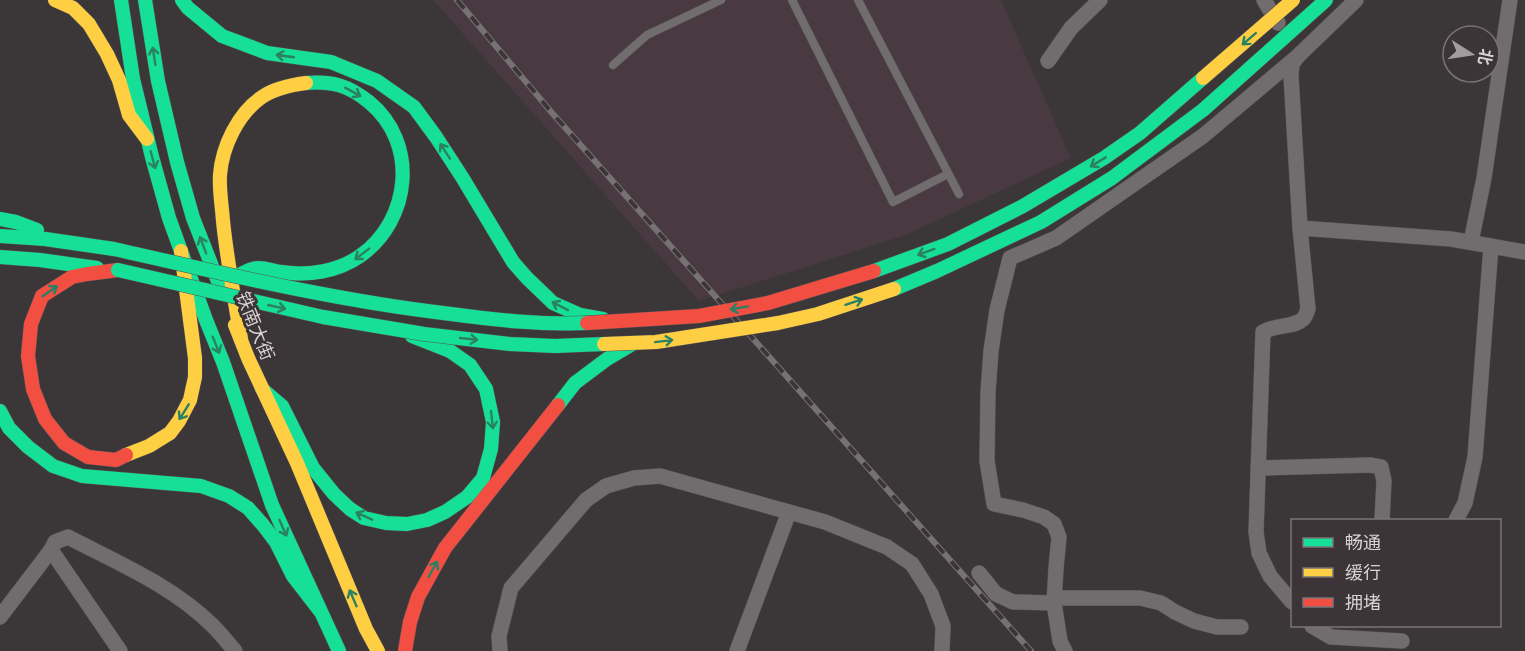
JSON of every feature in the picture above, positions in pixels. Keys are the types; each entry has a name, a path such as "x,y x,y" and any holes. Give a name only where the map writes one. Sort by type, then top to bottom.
{"main road":[{"path":"55,0 73,8 89,24 119,80 129,115 147,139"},
{"path":"121,0 133,79 169,218 223,362 272,505 339,651"},
{"name":"铁南大街","path":"145,0 158,81 193,218 240,339 297,463 366,629 378,651"},
{"path":"0,236 45,239 114,249 411,310 515,322 561,324 699,316 768,303 859,277 948,244 1034,200 1104,158 1140,133 1293,0"},
{"path":"0,257 118,270 322,317 424,334 510,344 555,346 656,342 778,323 818,314 885,292 937,271 1041,222 1112,177 1203,110 1326,0"},
{"path":"185,4 222,36 267,53 331,62 377,81 414,107 456,168 513,262 527,279 553,303 580,315 616,322"},
{"path":"237,276 257,268 293,273 322,272 346,265 378,241 389,225 398,203 402,180 402,157 395,130 377,108 351,89 325,82 292,85 268,93 247,110 225,147 219,174 224,228 240,339"},
{"path":"0,219 16,222 70,243"},
{"path":"40,436 58,449 81,459 106,461 137,454 172,432 190,402 195,364 181,251"},
{"path":"19,319 33,302 60,283 77,276 118,270"},
{"path":"262,389 282,406 313,468 334,494 350,509 364,518 386,523 407,524 427,520 445,512 467,497 483,478 491,449 494,422 486,389 470,365 450,351 396,329"},
{"path":"405,651 410,622 418,597 445,548 575,383 607,358 634,343"},
{"path":"0,411 9,428 53,466 82,476 201,486 229,496 248,508 263,525 276,542 293,576 320,611"}],"street":[{"path":"1048,61 1071,28 1100,0"},
{"path":"1264,0 1298,56"},
{"path":"1065,651 1060,641 1054,601 1059,537 1054,524 1044,517 1023,510 994,504 987,461 991,351 997,310 1010,258 1056,237 1203,136 1298,56 1356,0"},
{"path":"1471,242 1484,178 1510,0"},
{"path":"1291,601 1270,576 1259,553 1256,532 1263,332 1270,327 1293,324 1304,318 1308,309 1300,228 1291,76 1292,64 1298,56"},
{"path":"1300,228 1451,238 1525,252"},
{"path":"1457,519 1466,503 1475,457 1491,246"},
{"path":"1258,468 1370,465 1381,467 1384,481 1382,519"},
{"path":"500,651 499,636 511,588 586,500 606,486 634,478 660,476 825,522 887,547 912,564 931,594 943,626 942,651"},
{"path":"737,651 789,512"},
{"path":"0,617 55,542 68,537 141,574 178,597 213,626 235,651"},
{"path":"51,550 120,651"},
{"path":"979,573 996,594 1013,602 1140,598 1161,603 1194,621 1217,627 1241,627"},
{"path":"1314,627 1331,637 1375,633 1402,641"}],"lane":[{"path":"613,65 647,35 720,0"},
{"path":"792,0 893,202 948,174"},
{"path":"858,0 959,194"}],"shaded area":[{"path":"433,0 1001,0 1071,158 906,235 699,301"}],"railway":[{"path":"457,0 553,114 1031,651"}],"traffic: fast":[{"path":"121,0 133,79 169,218 223,362 272,505 339,651"},
{"path":"145,0 158,81 177,162 193,218 219,284"},
{"path":"182,0 188,8 222,36 267,53 331,62 377,81 414,107 462,177 513,262 527,278 553,303 580,315 603,319"},
{"path":"894,289 1041,222 1112,178 1203,110 1326,0"},
{"path":"874,271 948,244 1023,206 1104,158 1140,133 1203,78"},
{"path":"237,276 255,268 302,273 322,272 342,266 360,256 377,241 390,223 398,202 402,181 402,159 396,138 385,119 369,102 347,88 324,83 306,83"},
{"path":"0,219 37,230"},
{"path":"0,236 45,239 114,249"},
{"path":"114,249 281,286 366,302 502,320 587,323"},
{"path":"0,257 97,268"},
{"path":"118,270 323,317 424,334 510,344 555,346 604,344"},
{"path":"262,389 282,406 313,468 334,494 350,509 364,518 386,523 407,524 427,520 445,512 467,497 483,478 491,449 493,422 486,389 470,365 450,351 412,336"},
{"path":"558,405 575,383 607,359 634,343"},
{"path":"0,411 9,428 28,447 53,466 82,476 201,486 229,496 248,508 263,525 276,542 293,576 320,611"}],"traffic: slow":[{"path":"55,0 73,8 89,24 119,80 129,115 147,139"},
{"path":"1203,78 1293,0"},
{"path":"241,339 227,251 220,186 221,164 233,132 253,104 277,89 306,83"},
{"path":"126,455 149,446 170,433 190,400 195,377 195,358 181,251"},
{"path":"604,344 656,342 778,323 818,314 894,289"},
{"path":"235,325 297,463 366,629 378,651"}],"traffic: jam":[{"path":"118,270 72,277 42,296 31,324 28,356 33,389 45,419 64,443 88,457 116,460 126,455"},
{"path":"587,323 699,316 768,303 874,271"},
{"path":"405,651 410,622 418,597 445,548 558,405"}]}
